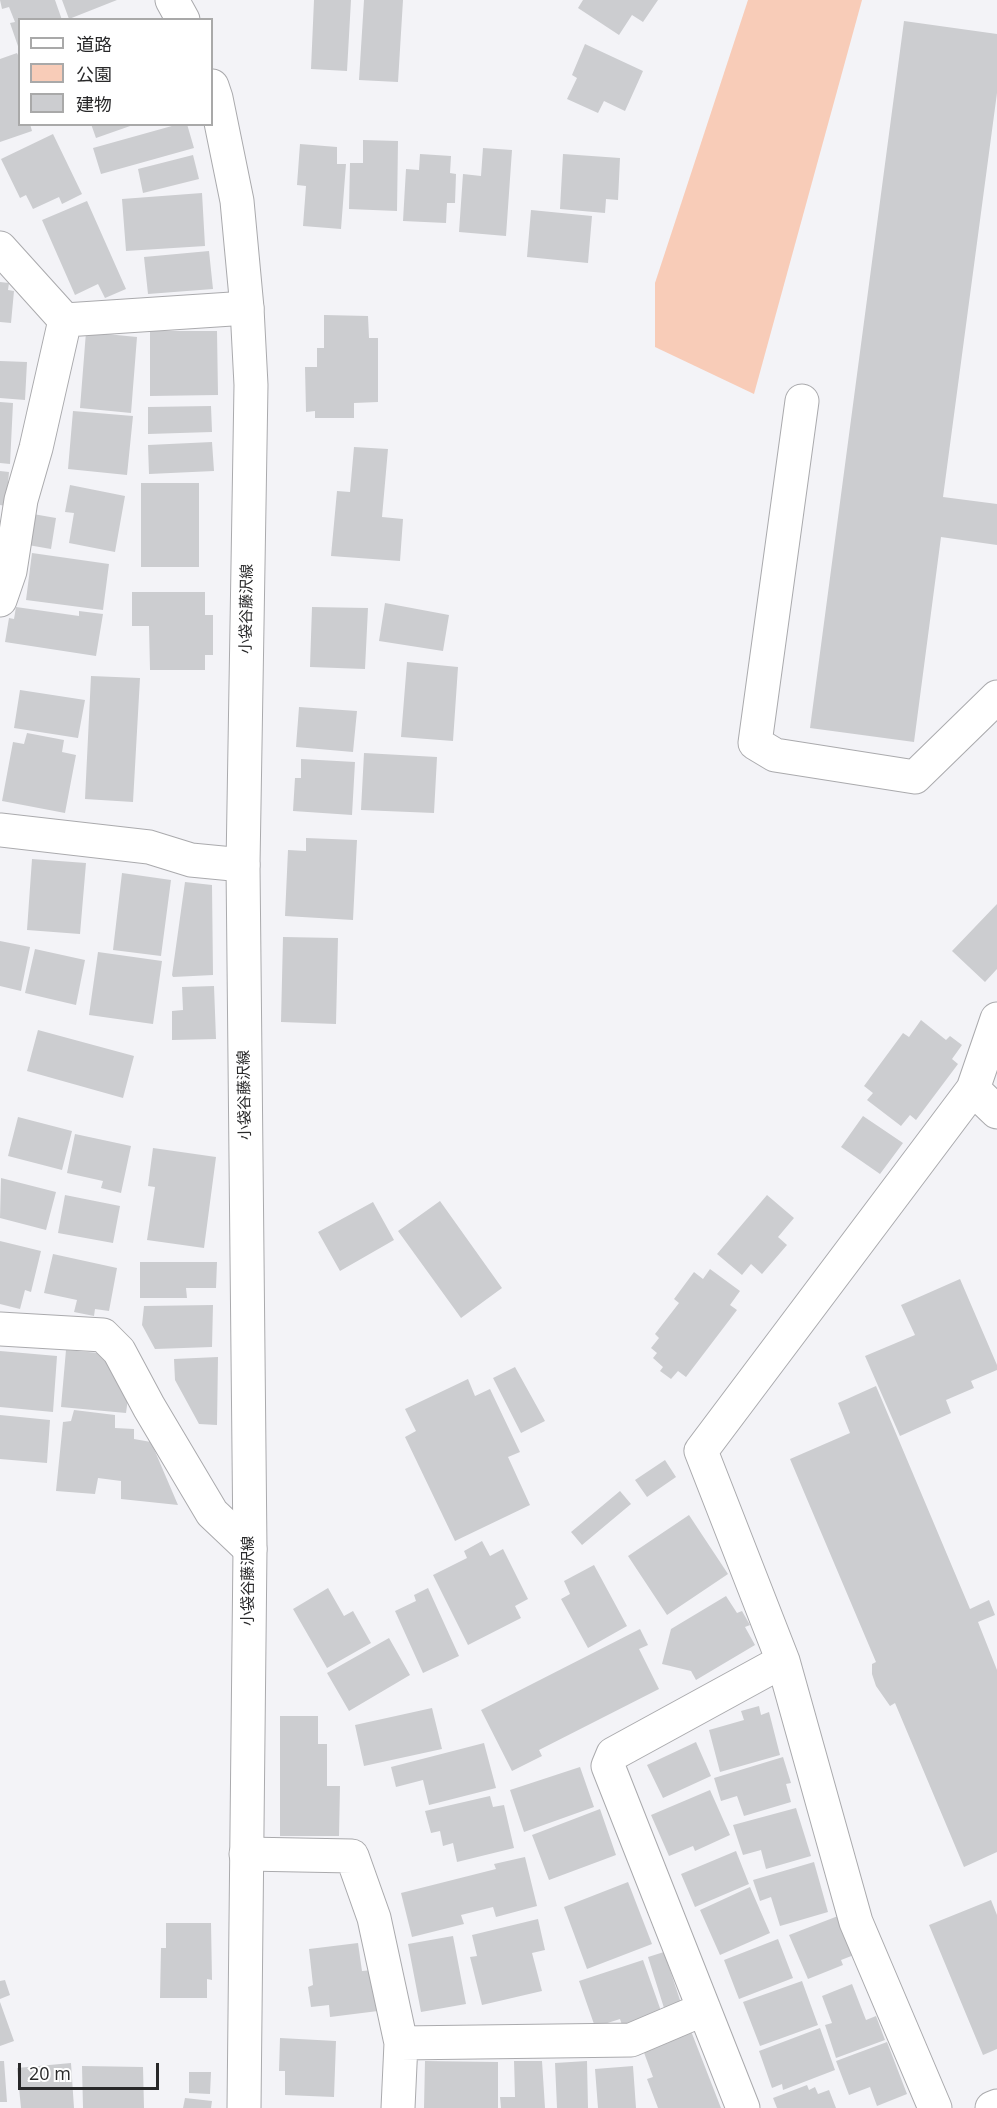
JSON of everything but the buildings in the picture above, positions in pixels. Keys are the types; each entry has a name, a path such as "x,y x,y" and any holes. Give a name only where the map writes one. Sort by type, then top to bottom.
{"street":[{"path":"172,0 182,18"},
{"name":"小袋谷藤沢線","path":"213,89 237,201 247,308 250,385 243,865 250,1550 244,2108"},
{"path":"0,248 65,320"},
{"path":"65,320 247,308"},
{"path":"0,600 9,571 21,500 36,448 65,320"},
{"path":"802,401 756,743 775,755 915,777 997,697"},
{"path":"0,830 149,847 191,860 243,865"},
{"path":"935,2108 856,1922 783,1661 701,1451 973,1089 997,1018"},
{"path":"973,1089 997,1112"},
{"path":"0,1329 103,1335 119,1351 149,1407 212,1513 250,1550"},
{"path":"742,2108 608,1766 613,1755 783,1661"},
{"path":"246,1854 352,1856 374,1918 401,2043 398,2108"},
{"path":"401,2043 631,2040 704,2009"},
{"path":"992,2108 997,2106"}],"green space":[{"path":"748,0 862,0 754,394 655,347 655,283"}]}
